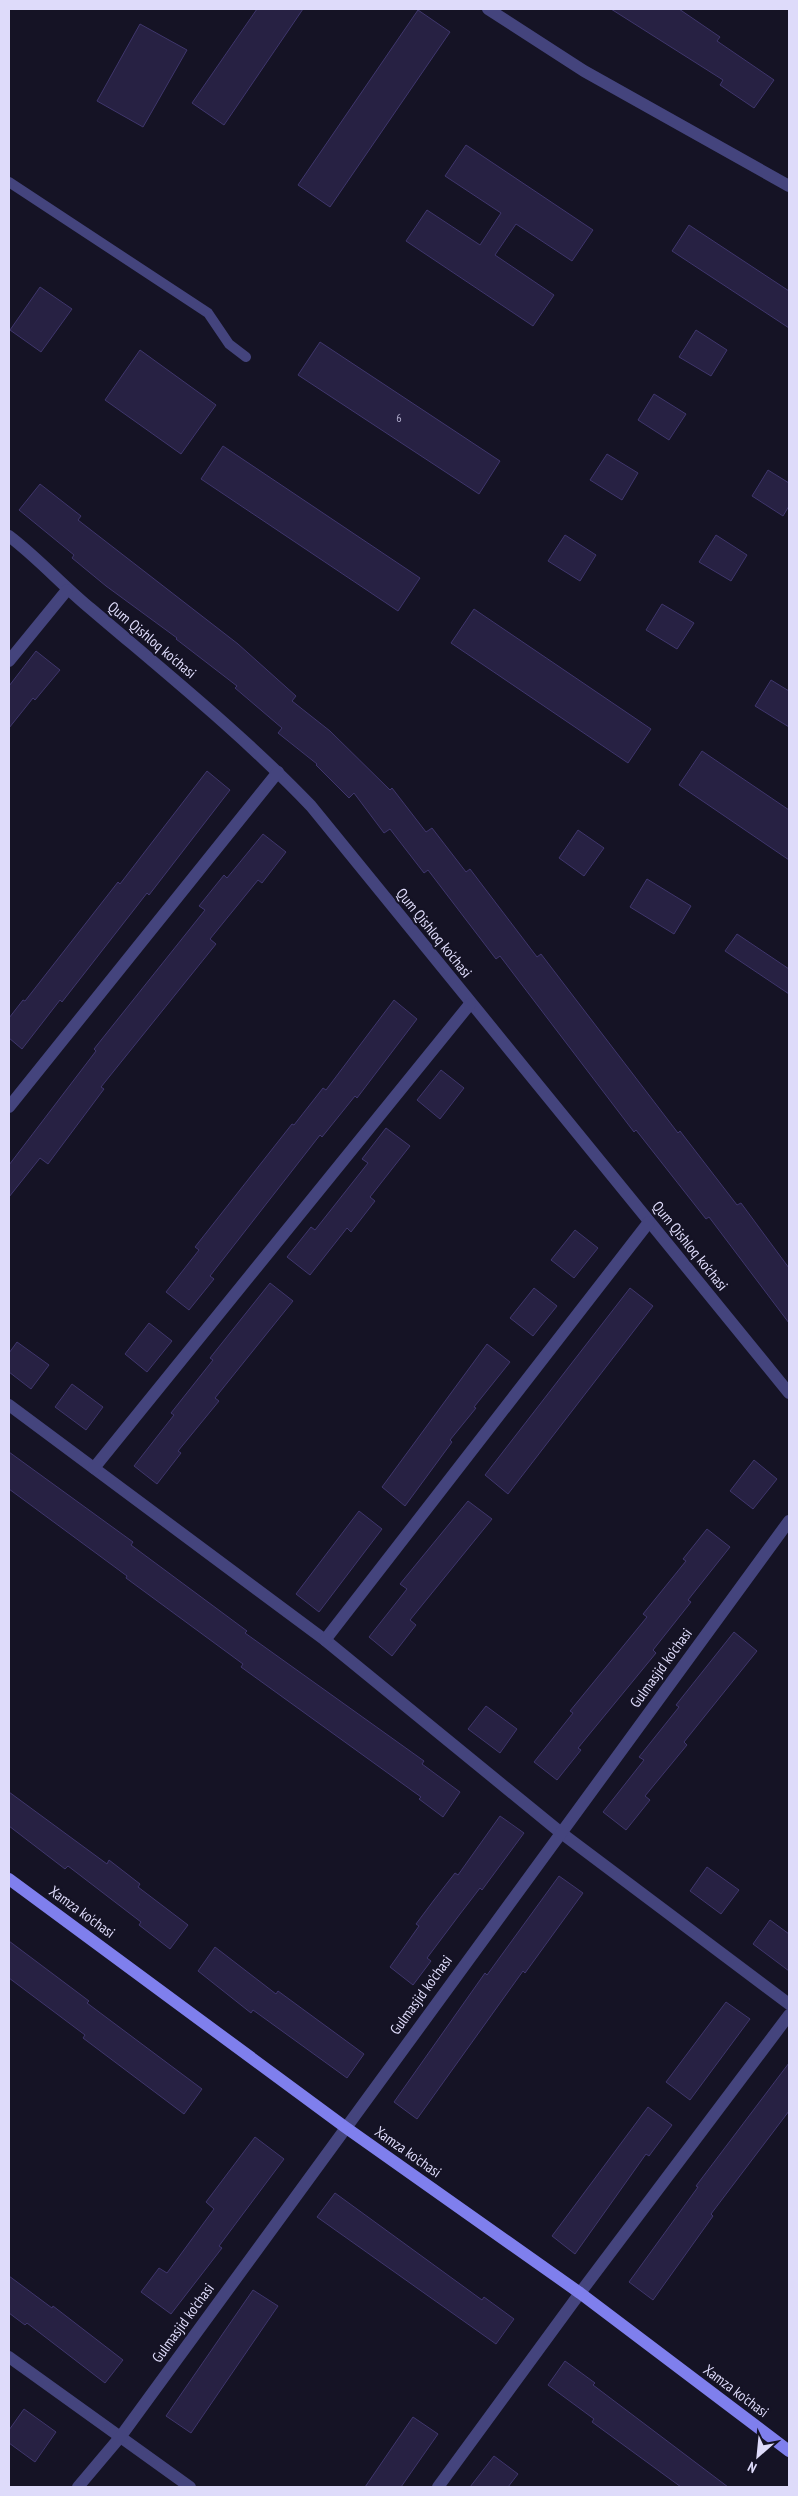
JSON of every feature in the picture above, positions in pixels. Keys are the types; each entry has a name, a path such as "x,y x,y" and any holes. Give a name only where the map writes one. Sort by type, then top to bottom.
{"street":[{"path":"488,9 584,70 789,186"},
{"name":"Qum Qishloq ko'chasi","path":"9,536 67,590 195,697 278,772 311,806 470,1004 789,1393"},
{"path":"9,662 67,590"},
{"path":"9,1107 278,772"},
{"path":"94,1468 470,1004"},
{"path":"324,1640 649,1222"},
{"path":"9,1405 324,1640 560,1832 789,2004"},
{"name":"Gulmasjid ko'chasi","path":"78,2487 121,2436 560,1832 789,1521"},
{"name":"Xamza ko'chasi","path":"9,1879 345,2127 580,2293 789,2451"},
{"path":"438,2487 580,2293 789,2015"},
{"path":"9,2357 190,2487"}],"lane":[{"path":"9,182 208,313 229,344 246,357"}],"building":[{"path":"257,9 303,9 224,125 192,103"},
{"path":"611,9 679,9 720,37 717,41 774,80 754,108 720,85 723,80"},
{"path":"418,10 450,32 330,207 298,185"},
{"path":"140,24 187,50 143,127 97,101"},
{"path":"466,145 593,230 572,261 516,224 495,255 554,295 533,326 406,241 427,210 480,245 501,213 445,176"},
{"path":"689,225 789,291 789,328 672,251"},
{"path":"40,287 72,309 41,352 10,330"},
{"path":"696,330 727,350 711,376 679,357"},
{"path":"320,342 500,461 479,494 298,375"},
{"path":"140,350 216,405 181,454 105,400"},
{"path":"654,394 686,414 669,440 638,420"},
{"path":"223,446 420,578 398,611 201,479"},
{"path":"607,454 638,473 622,500 590,480"},
{"path":"768,470 789,483 789,506 783,516 752,496"},
{"path":"40,484 81,516 78,520 238,644 296,696 292,701 330,731 390,790 392,788 426,832 432,828 466,872 470,869 537,957 541,954 678,1133 680,1131 737,1205 741,1203 789,1268 789,1323 709,1217 706,1219 636,1130 634,1132 500,956 496,959 428,870 424,873 390,829 384,833 354,793 349,798 317,764 278,733 282,728 235,688 237,686 177,638 106,586 72,558 74,555 19,510"},
{"path":"565,535 596,555 580,581 548,561"},
{"path":"716,535 747,555 731,581 699,562"},
{"path":"662,604 694,623 677,649 646,630"},
{"path":"474,609 651,729 628,763 451,643"},
{"path":"36,651 60,670 35,700 33,698 9,728 9,686"},
{"path":"771,680 789,691 789,727 755,706"},
{"path":"702,751 789,810 789,860 679,785"},
{"path":"207,771 230,790 149,895 147,893 62,1002 60,1000 22,1049 9,1038 9,1018 23,1000 25,1001 118,882 120,884"},
{"path":"578,830 604,848 584,876 559,858"},
{"path":"263,834 286,852 262,883 258,880 210,939 216,944 101,1087 104,1089 48,1164 40,1158 9,1197 9,1165 96,1051 94,1049 205,910 199,906 224,875 227,878"},
{"path":"647,879 691,906 674,934 630,907"},
{"path":"737,934 789,969 789,994 725,951"},
{"path":"394,1000 417,1019 357,1098 355,1096 322,1137 320,1135 210,1276 214,1279 189,1310 166,1292 199,1250 195,1247 292,1124 294,1125 323,1088 326,1090"},
{"path":"441,1070 464,1088 440,1119 417,1100"},
{"path":"386,1128 410,1146 370,1197 375,1201 351,1232 347,1228 310,1275 287,1257 311,1227 315,1230 368,1163 362,1159"},
{"path":"575,1230 598,1248 574,1278 551,1260"},
{"path":"270,1283 293,1301 215,1398 219,1401 178,1451 181,1453 157,1484 134,1466 174,1415 171,1413 213,1360 210,1358"},
{"path":"534,1288 557,1306 533,1336 510,1318"},
{"path":"630,1288 653,1306 508,1494 485,1475"},
{"path":"149,1323 172,1341 147,1372 125,1354"},
{"path":"17,1342 49,1365 31,1389 9,1372 9,1353"},
{"path":"487,1344 510,1362 474,1407 476,1408 450,1440 452,1442 405,1506 382,1487"},
{"path":"72,1384 103,1407 86,1430 55,1407"},
{"path":"9,1452 133,1542 131,1545 247,1631 245,1633 424,1761 422,1764 460,1792 443,1817 419,1799 421,1797 241,1667 243,1664 9,1489"},
{"path":"754,1460 777,1479 753,1509 730,1491"},
{"path":"468,1501 492,1519 410,1620 416,1625 392,1656 369,1637 407,1589 400,1584"},
{"path":"359,1511 382,1529 319,1612 296,1594"},
{"path":"707,1529 730,1547 688,1600 691,1602 653,1650 656,1653 578,1748 581,1750 557,1780 534,1762 573,1713 570,1711 647,1617 643,1614 686,1561 683,1559"},
{"path":"734,1632 757,1651 684,1742 687,1745 645,1796 650,1800 626,1830 603,1812 644,1760 639,1757 679,1707 676,1705"},
{"path":"486,1706 517,1729 500,1753 468,1729"},
{"path":"9,1792 107,1864 109,1860 140,1884 138,1887 188,1925 170,1949 139,1925 141,1922 68,1866 65,1869 9,1826"},
{"path":"500,1816 524,1833 482,1890 480,1888 427,1958 431,1961 413,1985 390,1967 419,1926 416,1924 455,1873 458,1875"},
{"path":"707,1867 739,1890 721,1914 690,1891"},
{"path":"559,1876 583,1893 525,1973 523,1971 417,2119 394,2102 485,1973 487,1975"},
{"path":"770,1920 789,1934 789,1971 753,1944"},
{"path":"9,1941 89,2001 87,2003 202,2089 184,2114 83,2038 85,2035 9,1978"},
{"path":"215,1947 276,1994 278,1991 364,2054 347,2078 253,2010 251,2013 198,1971"},
{"path":"726,2002 750,2019 690,2100 666,2082"},
{"path":"789,2063 789,2111 711,2214 713,2216 653,2300 629,2282 698,2187 696,2186"},
{"path":"648,2107 672,2125 649,2156 646,2154 575,2254 552,2236"},
{"path":"255,2137 284,2159 219,2246 222,2248 171,2314 141,2292 159,2268 167,2273 214,2209 206,2202"},
{"path":"335,2193 482,2300 484,2297 514,2319 496,2344 317,2217"},
{"path":"9,2276 52,2308 53,2306 123,2360 105,2383 27,2323 25,2325 9,2313"},
{"path":"253,2290 278,2306 191,2433 166,2416"},
{"path":"565,2361 595,2383 593,2385 728,2487 681,2487 592,2422 594,2419 548,2385"},
{"path":"24,2409 56,2432 35,2462 9,2443 9,2430"},
{"path":"413,2417 438,2434 401,2487 365,2487"},
{"path":"494,2456 518,2474 508,2487 470,2487"}]}
